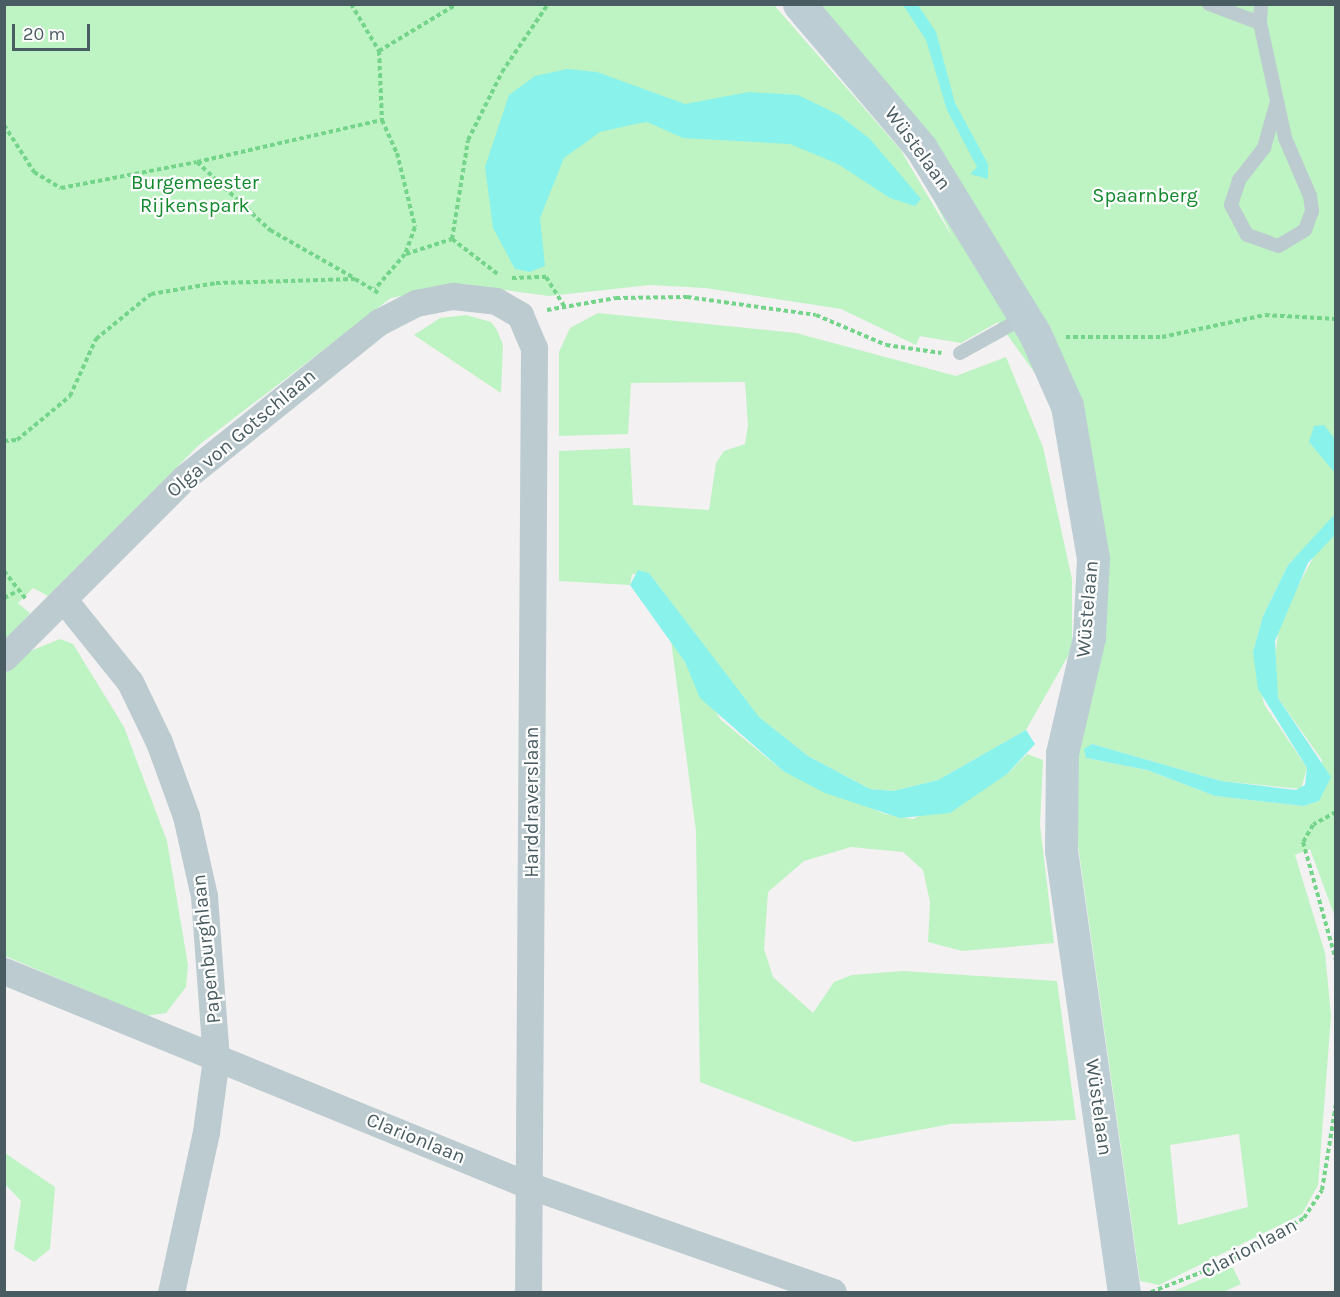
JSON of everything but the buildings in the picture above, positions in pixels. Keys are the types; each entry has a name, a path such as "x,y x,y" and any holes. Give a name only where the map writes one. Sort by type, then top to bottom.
{"street":[{"name":"Wüstelaan","path":"799,4 921,148 1030,325 1066,406 1089,516 1089,637 1062,753 1060,841 1124,1293"},
{"name":"Olga von Gotschlaan","path":"4,658 219,448 394,313 434,298 467,296 496,301 520,315"},
{"name":"Harddraverslaan","path":"520,315 534,348 528,1293"},
{"name":"Papenburghlaan","path":"55,609 130,682 186,816 204,896 216,1058 206,1132 171,1293"},
{"name":"Clarionlaan","path":"4,971 528,1185 833,1293"}],"lane":[{"path":"1209,4 1260,23"},
{"path":"1261,4 1260,23 1276,105 1312,211 1296,239 1278,246 1247,235 1230,206 1239,180 1264,148 1276,105"},
{"path":"960,353 1030,325"}],"path":[{"path":"351,4 379,51 382,120 413,210 415,227 405,254 375,289"},
{"path":"379,51 457,4"},
{"path":"452,239 468,140 502,72 548,4"},
{"path":"4,125 34,172 61,188 197,162 382,120"},
{"path":"197,162 270,230 375,289 394,313"},
{"path":"405,254 452,239"},
{"path":"452,239 502,277 529,281 546,277 565,307"},
{"path":"4,441 17,440 70,396 96,339 151,294 216,283 355,279"},
{"path":"520,315 616,298 699,298 816,315 895,347 960,353"},
{"path":"1030,325 1162,337 1265,315 1335,319"},
{"path":"4,571 18,591 55,609"},
{"path":"4,598 18,591"},
{"path":"1335,812 1313,825 1304,842 1335,960"},
{"name":"Clarionlaan","path":"1148,1293 1228,1262 1304,1218 1322,1190 1335,1104"}],"green space":[{"path":"5,5 774,5 900,149 954,240 910,152 783,5 1335,5 1335,917 1310,849 1295,855 1325,953 1331,1016 1318,1185 1302,1214 1159,1285 1140,1281 1073,810 1077,751 1102,645 1050,394 998,322 961,343 920,336 916,345 841,309 705,288 650,285 549,296 461,284 391,298 199,445 48,596 33,588 18,603 30,613 5,642","holes":["1313,558 1280,620 1274,663 1278,698 1322,760 1319,801 1304,806 1215,796 1147,770 1086,758 1092,744 1221,781 1301,789 1307,768 1264,704 1253,652 1263,616 1288,565 1292,560","1239,1134 1248,1207 1178,1225 1170,1145"]},
{"path":"598,313 796,333 956,376 1006,357 1043,447 1072,579 1072,649 1026,730 938,780 893,791 870,789 808,756 758,717 649,573 632,574 630,585 559,581 559,451 630,448 633,505 709,510 716,463 724,451 745,444 748,425 745,382 631,383 628,434 559,436 559,352 570,328"},
{"path":"466,315 491,322 497,330 503,345 501,393 414,335 440,318"},
{"path":"60,639 73,644 124,727 167,841 188,965 186,987 166,1013 146,1016 5,956 5,674 30,651"},
{"path":"671,640 721,720 783,771 885,814 913,819 1007,774 1027,754 1043,760 1040,825 1054,943 962,951 928,942 930,902 923,870 903,852 851,847 804,861 768,892 764,949 773,977 813,1013 834,982 852,975 903,971 1057,981 1076,1120 951,1124 855,1142 700,1082 696,831"},
{"path":"5,1153 55,1187 50,1249 34,1262 14,1249 21,1201 5,1184"},
{"path":"1232,1266 1241,1284 1223,1292 1171,1292"}],"water":[{"path":"903,5 918,5 936,32 955,103 988,164 988,179 970,174 977,167 947,110 926,40"},
{"path":"567,69 597,72 685,104 749,92 798,95 839,115 870,139 921,199 915,206 890,198 838,164 790,144 683,138 647,122 635,124 600,132 564,158 540,218 545,266 530,272 515,269 493,228 485,167 509,95 535,76"},
{"path":"1324,425 1335,439 1335,473 1309,442 1314,426"},
{"path":"1335,514 1335,535 1308,563 1275,641 1278,698 1331,777 1319,801 1304,806 1215,796 1147,770 1086,758 1084,749 1092,744 1221,781 1296,790 1305,785 1307,768 1258,689 1253,652 1263,616 1288,565"},
{"path":"638,570 649,573 759,717 808,756 870,789 893,791 938,780 1026,730 1035,744 1007,774 950,813 900,818 825,793 783,771 700,698 685,662 630,585"}],"park label":[{"name":"Burgemeester Rijkenspark","path":"195,194"},
{"name":"Spaarnberg","path":"1145,195"}]}
